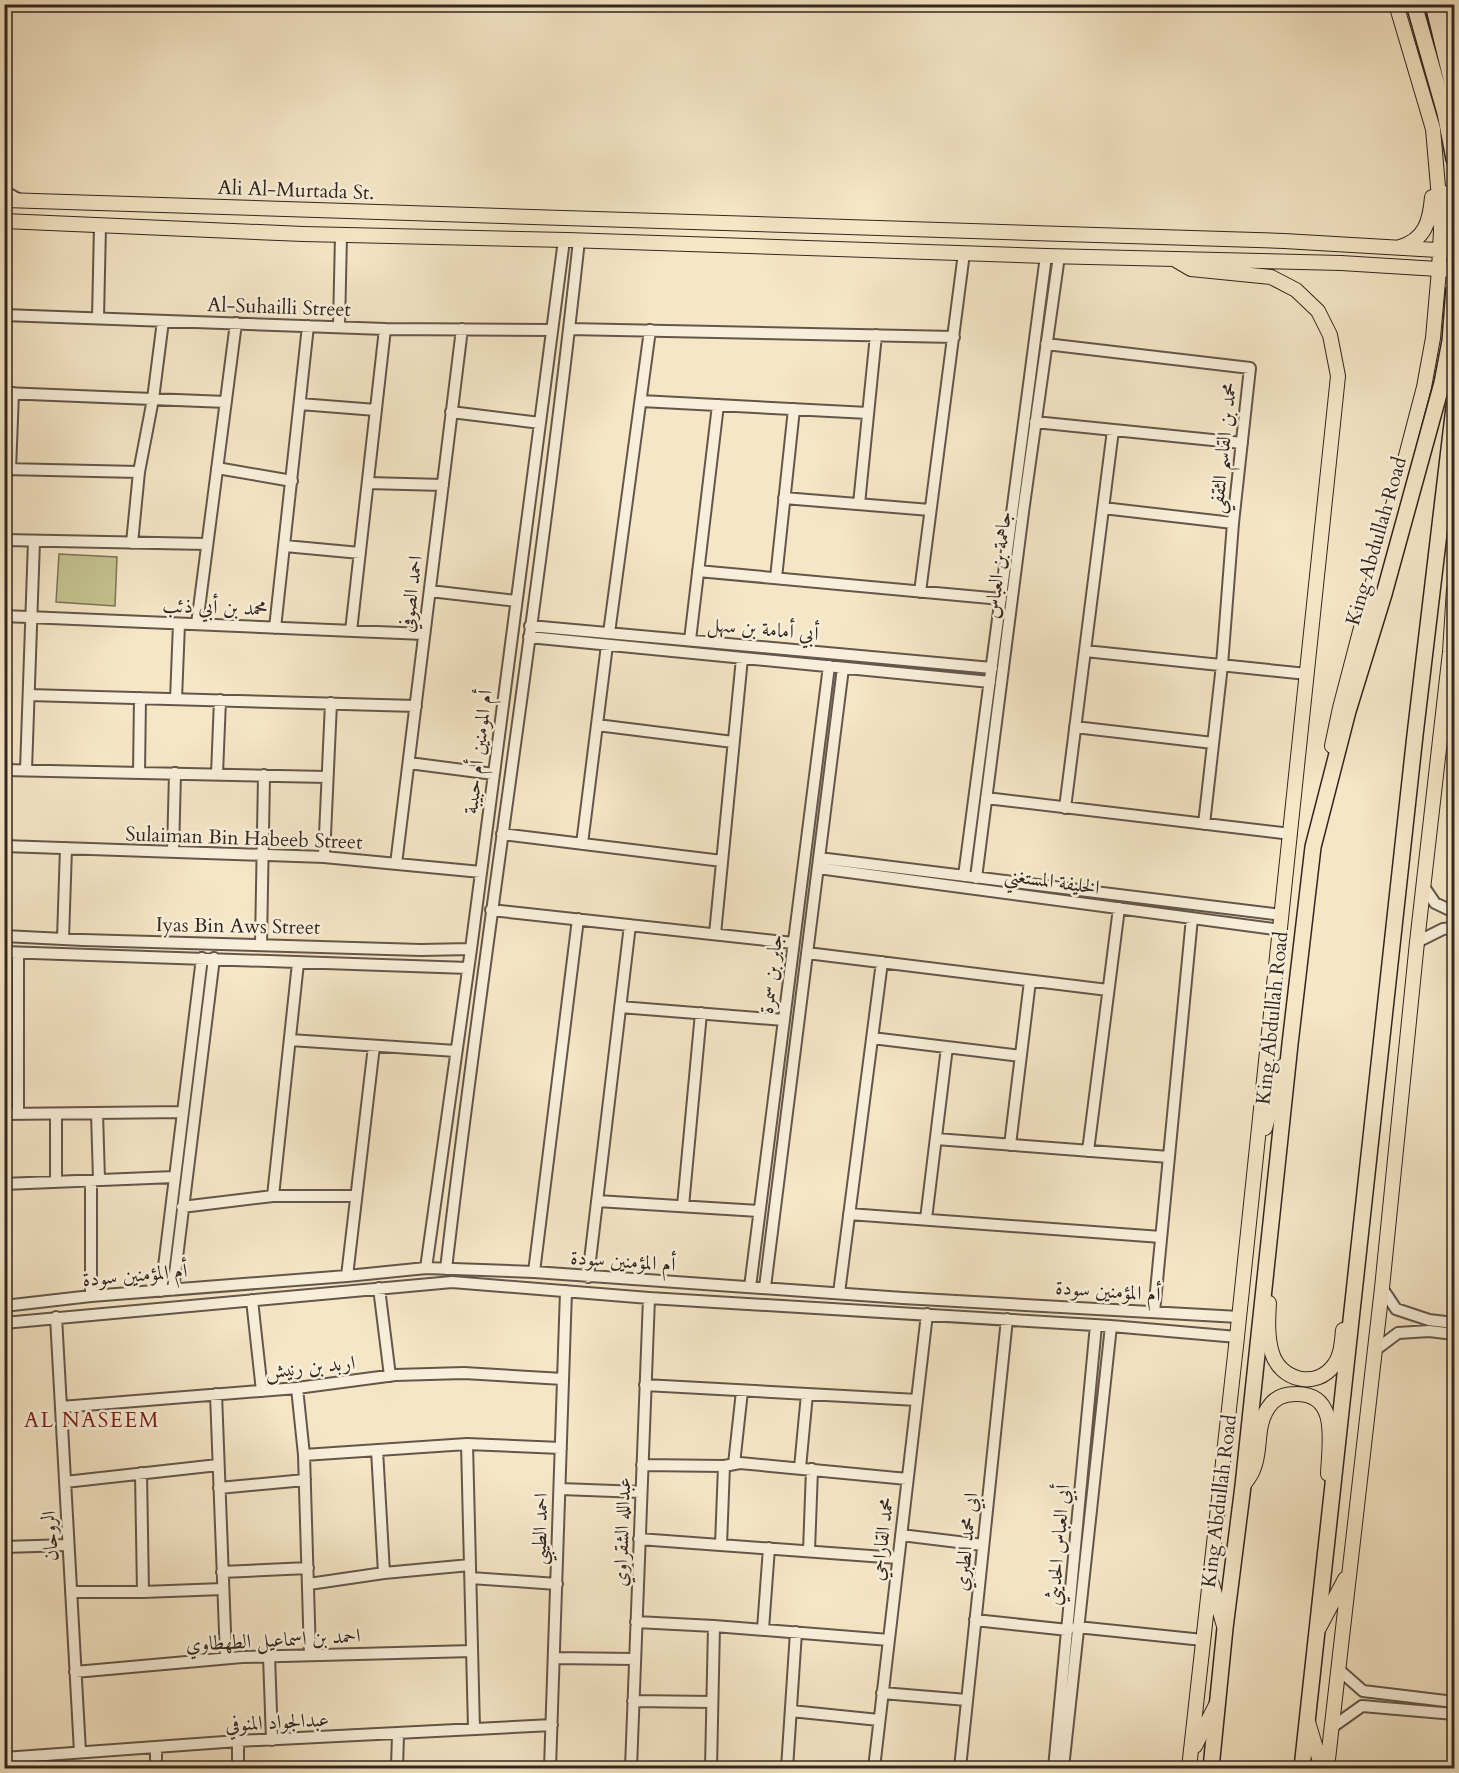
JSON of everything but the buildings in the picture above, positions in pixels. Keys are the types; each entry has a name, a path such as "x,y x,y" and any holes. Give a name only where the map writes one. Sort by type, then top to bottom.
{"highway":[{"path":"1414,4 1445,113 1455,159"},
{"path":"1432,4 1455,91"},
{"name":"King Abdullah Road","path":"1211,1768 1216,1705 1243,1486 1313,847 1348,711 1384,594 1443,383 1455,288"},
{"path":"1302,1768 1428,620 1455,407"}],"main road":[{"path":"1313,847 1340,708 1424,387 1433,338 1441,230 1433,129 1396,4"},
{"path":"1446,4 1455,39"},
{"path":"1436,159 1444,181 1444,203 1455,213"},
{"path":"1399,248 1416,240 1427,226 1436,159"},
{"name":"Ali Al-Murtada St.","path":"4,200 1272,241 1399,248 1440,261"},
{"path":"4,221 341,235 1341,263 1420,269 1455,258"},
{"path":"1440,261 1455,251"},
{"path":"1174,259 1191,269 1271,277 1296,290 1318,311 1330,335 1338,376 1281,930 1189,1768"},
{"path":"1440,261 1455,270"},
{"path":"1433,338 1444,309 1455,302"},
{"path":"1327,1768 1382,1288 1455,589"},
{"path":"1255,1162 1290,1044"},
{"path":"1375,1101 1400,1103"},
{"path":"1265,1280 1269,1300 1268,1321 1272,1354 1282,1370 1295,1379 1304,1380 1323,1375 1332,1368 1337,1360 1348,1297 1354,1287"},
{"path":"1243,1486 1253,1470 1258,1436 1266,1409 1274,1400 1283,1395 1304,1394 1315,1399 1329,1417 1327,1480 1331,1503"},
{"path":"1316,1633 1349,1572"},
{"path":"1210,1576 1225,1628"},
{"path":"1190,1754 1216,1705"},
{"path":"1307,1719 1322,1768"}],"street":[{"path":"4,191 23,202"},
{"path":"98,318 100,226"},
{"path":"339,327 341,235"},
{"name":"أم المومنين أم حبيبة","path":"446,1269 466,1100 569,328 570,240"},
{"name":"أم المومنين أم حبيبة","path":"426,1268 471,949 552,330 570,240"},
{"path":"920,592 964,253"},
{"name":"جاهمة بن العباس","path":"976,878 1046,344 1053,256"},
{"name":"جاهمة بن العباس","path":"964,876 1001,599 1053,256"},
{"name":"Al-Suhailli Street","path":"4,315 385,329 552,330"},
{"path":"132,543 139,472 153,399 163,321"},
{"path":"197,624 236,323"},
{"path":"275,628 308,326"},
{"path":"569,328 954,337"},
{"path":"351,631 385,329"},
{"name":"احمد الصوفي","path":"396,864 462,329"},
{"path":"609,633 650,330"},
{"path":"859,504 876,335"},
{"name":"محمد بن القاسم الثقفي","path":"1046,344 1250,368 1233,523 1222,665 1204,824"},
{"path":"139,472 8,470 9,393 226,402"},
{"path":"641,401 868,413"},
{"path":"300,404 376,410"},
{"path":"690,640 718,405"},
{"path":"776,578 794,409"},
{"path":"452,412 540,423"},
{"path":"1035,422 1242,442"},
{"path":"1065,808 1113,430"},
{"path":"217,468 292,481"},
{"path":"368,483 443,485"},
{"path":"784,498 930,510"},
{"path":"1103,508 1233,523"},
{"path":"4,540 207,544"},
{"path":"26,770 34,541"},
{"path":"285,546 360,553"},
{"path":"698,571 1001,599"},
{"path":"430,591 516,601"},
{"name":"محمد بن أبي ذئب","path":"4,616 424,634"},
{"path":"176,699 179,624"},
{"name":"أبي أمامة بن سهل","path":"530,626 992,668"},
{"name":"أبي أمامة بن سهل","path":"529,638 990,682"},
{"path":"582,844 607,645"},
{"path":"1085,651 1307,674"},
{"path":"715,934 742,658"},
{"name":"جابر بن سمرة","path":"750,1287 829,666"},
{"name":"جابر بن سمرة","path":"765,1287 843,668"},
{"path":"29,695 416,706"},
{"path":"139,773 140,698"},
{"path":"217,774 220,700"},
{"path":"324,857 332,703"},
{"path":"597,726 734,742"},
{"path":"1075,727 1213,743"},
{"path":"409,763 494,774"},
{"path":"4,770 327,777"},
{"path":"173,852 175,773"},
{"path":"261,944 264,775"},
{"path":"986,798 1291,834"},
{"path":"502,834 722,861"},
{"name":"Sulaiman Bin Habeeb Street","path":"4,846 324,857 481,872"},
{"path":"63,939 66,849"},
{"name":"الخليفة المستغني","path":"818,863 964,876 1282,915"},
{"name":"الخليفة المستغني","path":"818,863 1281,930"},
{"path":"1424,887 1435,903 1455,912"},
{"path":"1088,1151 1119,908"},
{"path":"491,910 793,943"},
{"path":"1154,1312 1192,918"},
{"path":"534,1272 578,919"},
{"path":"588,1277 630,925"},
{"path":"1417,942 1443,929 1455,928"},
{"name":"Iyas Bin Aws Street","path":"4,936 421,950 471,949"},
{"name":"Iyas Bin Aws Street","path":"4,952 468,968"},
{"path":"18,953 18,1114"},
{"path":"807,953 1108,990"},
{"path":"161,1291 183,1112 208,958"},
{"path":"173,1290 208,958"},
{"path":"839,1293 882,962"},
{"path":"273,1196 298,963"},
{"path":"1010,1145 1030,981"},
{"path":"620,1007 784,1020"},
{"path":"683,1206 701,1013"},
{"path":"872,1038 1021,1056"},
{"path":"290,1040 456,1051"},
{"path":"346,1276 374,1046"},
{"path":"926,1219 947,1047"},
{"path":"4,1114 183,1112"},
{"path":"91,1296 97,1113"},
{"path":"56,1114 56,1182"},
{"path":"936,1139 1169,1157"},
{"path":"4,1184 174,1177"},
{"path":"183,1207 273,1196 355,1196"},
{"path":"597,1201 759,1211"},
{"path":"849,1214 1161,1237"},
{"name":"أم المؤمنين سودة","path":"4,1306 91,1296 426,1268 534,1272 1239,1317"},
{"name":"أم المؤمنين سودة","path":"4,1323 452,1282 649,1298 1112,1326 1237,1337"},
{"path":"379,1288 390,1376"},
{"path":"1382,1288 1396,1309 1429,1320 1455,1323"},
{"name":"احمد الطيبي","path":"550,1768 566,1291"},
{"name":"عبدالله الشقراوي","path":"631,1768 649,1298"},
{"path":"252,1300 262,1390"},
{"name":"محمد القاراحي","path":"874,1768 927,1314"},
{"name":"الروحان","path":"56,1317 80,1752"},
{"name":"ابي محمد الطبري","path":"960,1768 1007,1319"},
{"name":"أبي العباس الحديثي","path":"1063,1768 1096,1325"},
{"name":"أبي العباس الحديثي","path":"1054,1768 1112,1326"},
{"path":"1374,1351 1398,1333 1429,1331 1455,1334"},
{"name":"اربد بن رنيش","path":"61,1407 297,1388 390,1376 464,1373 563,1379"},
{"path":"645,1385 917,1400"},
{"path":"297,1388 304,1455 310,1655"},
{"path":"721,1545 729,1465 742,1391"},
{"path":"216,1394 226,1658"},
{"path":"800,1468 807,1394"},
{"path":"304,1455 467,1444 561,1448"},
{"path":"467,1444 474,1730"},
{"path":"377,1450 384,1573"},
{"path":"642,1465 740,1463 908,1479"},
{"path":"65,1482 218,1465"},
{"path":"809,1551 812,1469"},
{"path":"141,1473 143,1592"},
{"path":"219,1488 305,1480"},
{"path":"560,1489 641,1492"},
{"path":"901,1535 983,1545"},
{"path":"639,1539 898,1558"},
{"path":"4,1547 68,1545"},
{"path":"763,1629 769,1548"},
{"path":"309,1584 384,1573 470,1565"},
{"path":"222,1572 308,1568"},
{"path":"471,1578 557,1584"},
{"path":"71,1592 223,1589"},
{"path":"975,1620 1203,1640"},
{"path":"636,1622 763,1629 889,1640"},
{"path":"711,1768 714,1626"},
{"path":"787,1768 796,1632"},
{"name":"احمد بن اسماعيل الطهطاوي","path":"75,1672 226,1658 472,1652"},
{"path":"269,1656 272,1740"},
{"path":"554,1658 635,1659"},
{"path":"1338,1668 1363,1691 1455,1702"},
{"path":"882,1693 967,1700"},
{"path":"633,1701 712,1702"},
{"path":"1331,1728 1362,1706 1455,1714"},
{"path":"791,1711 879,1720"},
{"name":"عبدالجواد المنوفي","path":"4,1758 238,1741 552,1725"},
{"path":"397,1768 398,1734"},
{"path":"238,1741 238,1768"},
{"path":"156,1747 156,1768"}],"shaded area":[{"path":"59,554 117,557 115,606 56,602"}],"district":[{"name":"AL NASEEM","path":"92,1420"}]}
